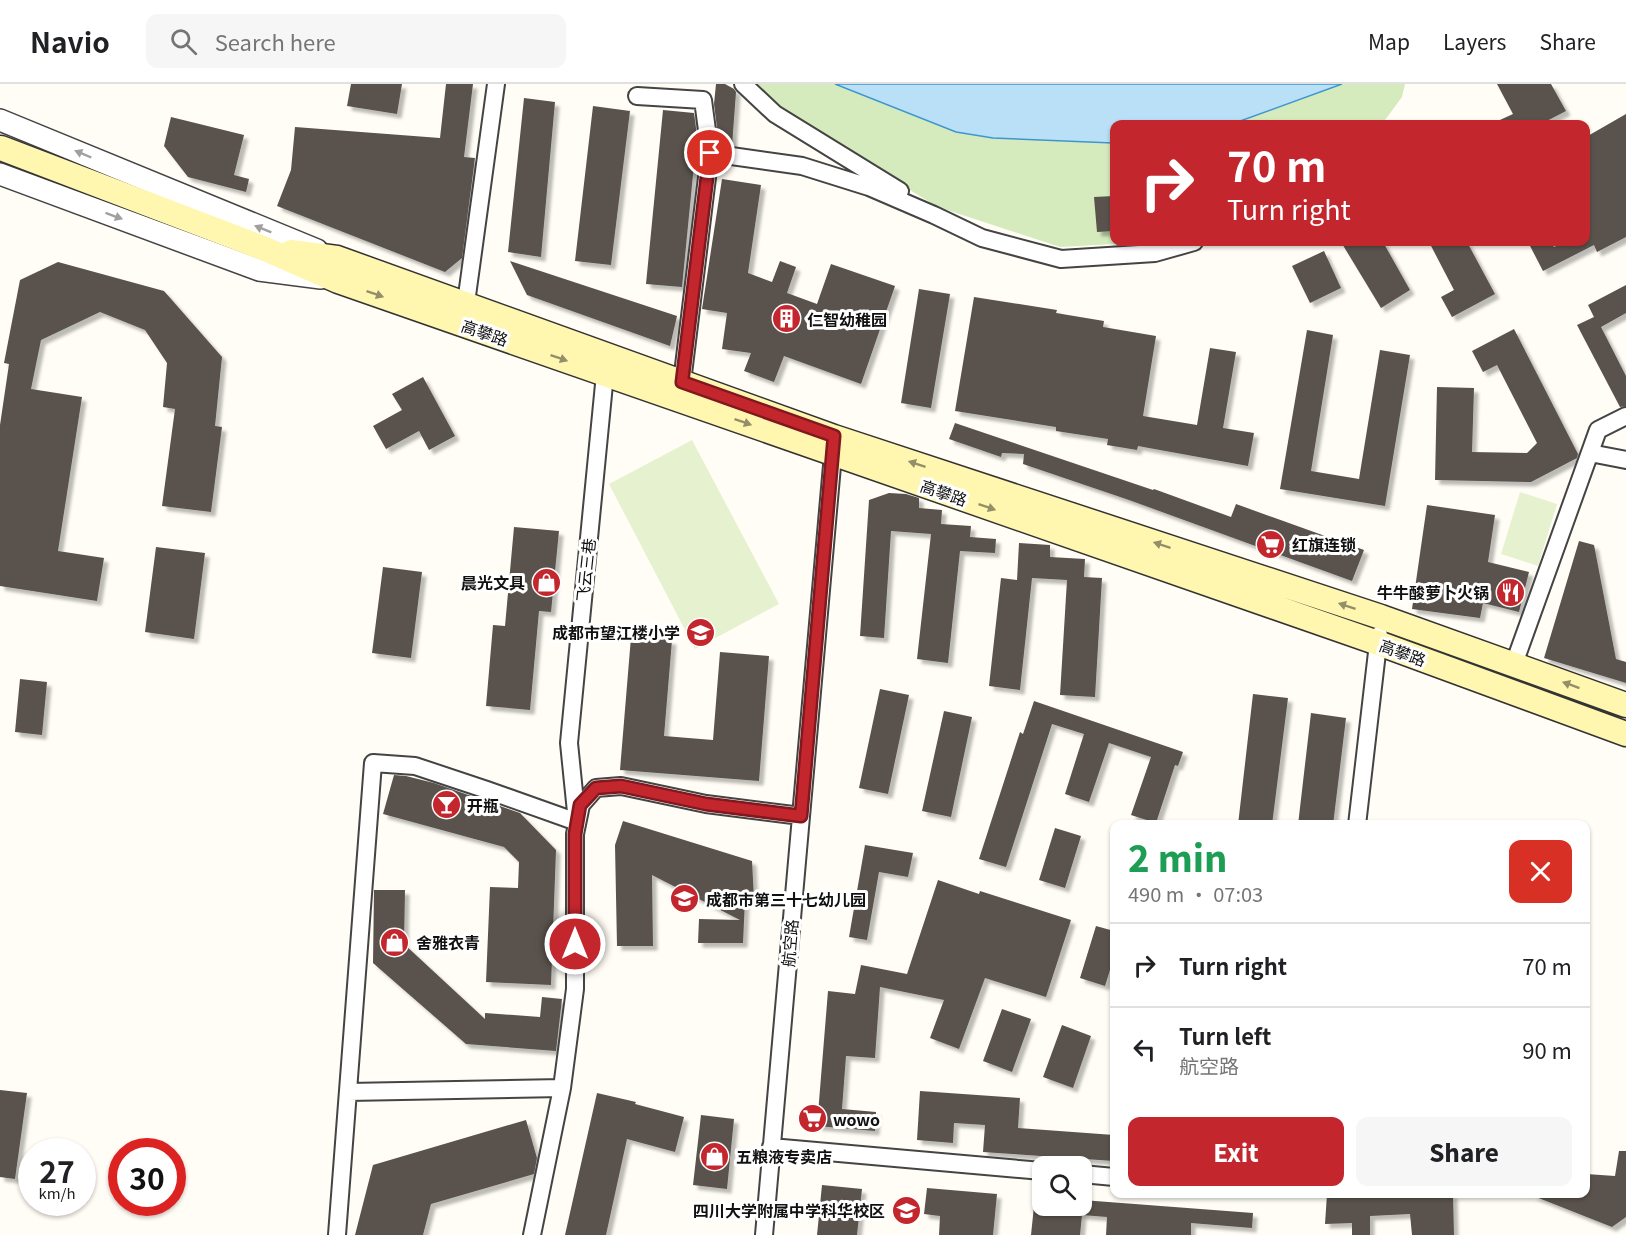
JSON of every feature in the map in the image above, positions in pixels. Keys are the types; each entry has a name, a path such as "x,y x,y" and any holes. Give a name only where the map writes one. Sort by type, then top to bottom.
{"main road":[{"name":"高攀路","path":"1,148 262,248 466,303 608,365 682,382 833,445 1381,617 1626,705"},
{"name":"高攀路","path":"337,269 833,445 1626,734"}],"street":[{"path":"466,303 496,84"},
{"path":"743,84 775,114 907,195 934,215"},
{"path":"637,96 703,100 710,153 682,382"},
{"path":"1,121 270,232 337,269"},
{"path":"710,153 802,166 869,187 982,238 1061,259 1155,253 1180,246"},
{"path":"0,174 259,270 337,269"},
{"name":"飞云三巷","path":"577,822 569,743 608,365"},
{"path":"1514,664 1598,430 1626,416"},
{"name":"航空路","path":"764,1235 833,445"},
{"path":"1590,453 1626,460"},
{"path":"1358,820 1381,617"},
{"path":"337,1235 373,763 415,766 577,822"},
{"path":"532,1235 562,1088 575,989 575,834 580,805 596,788 621,786 706,804 801,816"},
{"path":"348,1092 562,1088"},
{"path":"771,1147 1032,1170"},
{"path":"1092,1175 1110,1177"}],"green space":[{"path":"743,84 835,84 956,132 1110,143 1110,244 1060,247 938,207 769,105"},
{"path":"1342,84 1405,84 1402,97 1385,120 1243,120"},
{"path":"692,440 779,604 695,649 609,484"},
{"path":"1520,492 1557,504 1538,566 1501,554"}],"water":[{"path":"835,84 1342,84 1243,120 1110,120 1110,143 993,138 956,132"}],"building":[{"path":"351,84 402,84 397,114 347,106"},
{"path":"446,84 473,84 464,157 475,158 462,258 445,272 277,206 291,170 295,127 440,138"},
{"path":"716,84 725,84 736,92 732,146 719,144 714,104"},
{"path":"1497,84 1551,84 1566,111 1549,120 1500,120 1513,114"},
{"path":"524,98 555,102 541,257 508,252"},
{"path":"593,106 630,111 611,265 575,261"},
{"path":"663,110 694,113 698,144 696,144 682,287 646,284"},
{"path":"1626,114 1626,237 1597,252 1594,245 1543,271 1530,246 1590,246 1590,135"},
{"path":"171,117 244,135 234,175 249,179 246,192 188,177 164,146"},
{"path":"722,179 761,185 748,273 772,282 780,261 796,267 787,293 817,304 831,264 895,286 861,384 784,356 774,382 744,371 751,353 722,349 727,313 702,309"},
{"path":"1110,196 1110,231 1097,232 1094,197"},
{"path":"1343,246 1385,246 1410,290 1381,308"},
{"path":"1431,246 1469,246 1495,294 1452,317 1441,297 1454,290"},
{"path":"1324,251 1341,288 1310,303 1292,266"},
{"path":"510,261 677,316 670,346 527,295"},
{"path":"58,262 164,291 222,357 215,426 222,427 211,512 162,506 175,409 163,407 167,363 145,330 100,312 41,340 31,389 82,397 58,551 104,558 97,601 0,586 0,425 9,364 4,363 20,280"},
{"path":"1626,285 1626,313 1601,327 1626,376 1626,406 1620,407 1577,325 1594,317 1588,305"},
{"path":"919,289 950,294 931,408 901,403"},
{"path":"974,297 1057,310 1056,313 1104,321 1103,327 1156,336 1143,416 1197,425 1210,348 1236,352 1223,428 1254,433 1248,466 1138,446 1137,450 1107,445 1108,439 1056,431 1056,427 955,411"},
{"path":"1514,329 1578,454 1577,458 1531,482 1435,480 1437,387 1474,388 1472,452 1527,453 1537,443 1497,365 1483,372 1472,351"},
{"path":"1307,330 1333,335 1311,471 1359,479 1380,350 1410,355 1385,506 1280,489"},
{"path":"423,377 455,436 429,450 419,431 386,449 373,426 402,410 392,394"},
{"path":"955,423 1231,517 1236,504 1364,550 1352,581 1023,464 1024,454 1002,453 1001,457 949,439"},
{"path":"889,493 906,494 919,498 919,508 942,510 941,524 971,526 970,537 996,539 995,553 960,551 948,663 917,659 931,534 891,531 884,638 860,636 869,500"},
{"path":"1427,505 1495,515 1488,562 1529,572 1519,612 1483,603 1480,618 1412,609"},
{"path":"514,527 559,531 551,612 539,611 530,710 486,706 493,625 505,626"},
{"path":"1579,541 1594,545 1616,659 1626,662 1626,683 1544,658"},
{"path":"1019,543 1050,545 1050,557 1085,559 1084,577 1102,578 1095,697 1060,695 1067,580 1032,578 1020,690 989,686 1001,578 1017,580"},
{"path":"156,547 205,553 194,639 145,632"},
{"path":"383,567 422,572 411,658 372,653"},
{"name":"成都市望江楼小学","path":"631,637 672,640 664,736 713,740 720,652 769,656 759,781 620,770"},
{"path":"20,679 47,682 42,735 15,732"},
{"path":"880,689 909,695 888,794 859,788"},
{"path":"1253,694 1288,698 1273,820 1239,820"},
{"path":"1034,701 1183,752 1178,766 1175,765 1157,820 1147,820 1131,815 1151,757 1109,743 1089,802 1065,794 1084,734 1052,724 1006,867 979,859 1020,732 1023,734"},
{"path":"944,711 972,717 951,817 922,811"},
{"path":"1311,713 1346,718 1334,820 1299,820"},
{"path":"394,775 434,783 520,813 556,850 551,985 486,982 490,887 518,888 519,862 504,847 383,814"},
{"name":"成都市第三十七幼儿园","path":"623,821 752,861 754,899 745,900 743,943 698,943 699,919 740,920 652,875 653,946 617,946 615,845"},
{"path":"1055,828 1081,836 1065,888 1039,880"},
{"path":"865,845 913,853 908,877 879,872 867,940 849,937"},
{"path":"938,880 1071,920 1046,997 985,978 959,1049 930,1038 944,1000 880,987 875,1058 846,1056 842,1109 876,1112 875,1131 817,1126 828,991 855,994 861,965 907,974"},
{"path":"374,890 405,890 404,944 485,1019 485,1013 540,1017 542,997 562,999 556,1051 466,1044 373,963"},
{"path":"1096,926 1110,930 1110,970 1105,986 1080,978"},
{"path":"1002,1009 1031,1019 1012,1072 983,1061"},
{"path":"1062,1025 1091,1036 1073,1088 1043,1077"},
{"path":"0,1090 27,1093 21,1138 18,1138 15,1179 0,1177"},
{"path":"920,1091 1020,1098 1018,1128 1110,1135 1110,1161 1092,1159 1092,1156 1041,1156 983,1152 985,1125 954,1123 953,1143 917,1140"},
{"path":"597,1093 684,1117 675,1152 627,1139 606,1235 565,1235"},
{"path":"701,1115 734,1119 727,1189 693,1185"},
{"path":"526,1120 537,1158 534,1174 431,1204 423,1235 355,1235 373,1165"},
{"path":"1619,1151 1626,1151 1626,1217 1612,1227 1539,1198 1590,1198 1590,1174 1615,1176"},
{"path":"822,1185 862,1189 857,1235 817,1235"},
{"path":"927,1188 997,1194 993,1235 939,1235 940,1216 924,1214"},
{"path":"1327,1198 1453,1198 1454,1235 1412,1235 1410,1214 1370,1216 1370,1235 1352,1235 1352,1223 1325,1224"},
{"path":"1092,1201 1253,1213 1252,1228 1191,1223 1191,1235 1106,1235 1107,1217 1092,1216"},
{"path":"1033,1216 1082,1216 1080,1235 1031,1235"}],"place":[{"name":"仁智幼稚园","path":"786,319"},
{"name":"红旗连锁","path":"1271,544"},
{"name":"晨光文具","path":"546,582"},
{"name":"牛牛酸萝卜火锅","path":"1510,592"},
{"name":"成都市望江楼小学","path":"701,632"},
{"name":"开瓶","path":"446,805"},
{"name":"成都市第三十七幼儿园","path":"685,899"},
{"name":"舍雅衣青","path":"395,942"},
{"name":"wowo","path":"812,1119"},
{"name":"五粮液专卖店","path":"715,1156"},
{"name":"四川大学附属中学科华校区","path":"906,1210"}],"route":[{"path":"575,944 575,834 580,805 596,788 621,786 706,804 801,816 834,436 682,382 710,153"}]}
